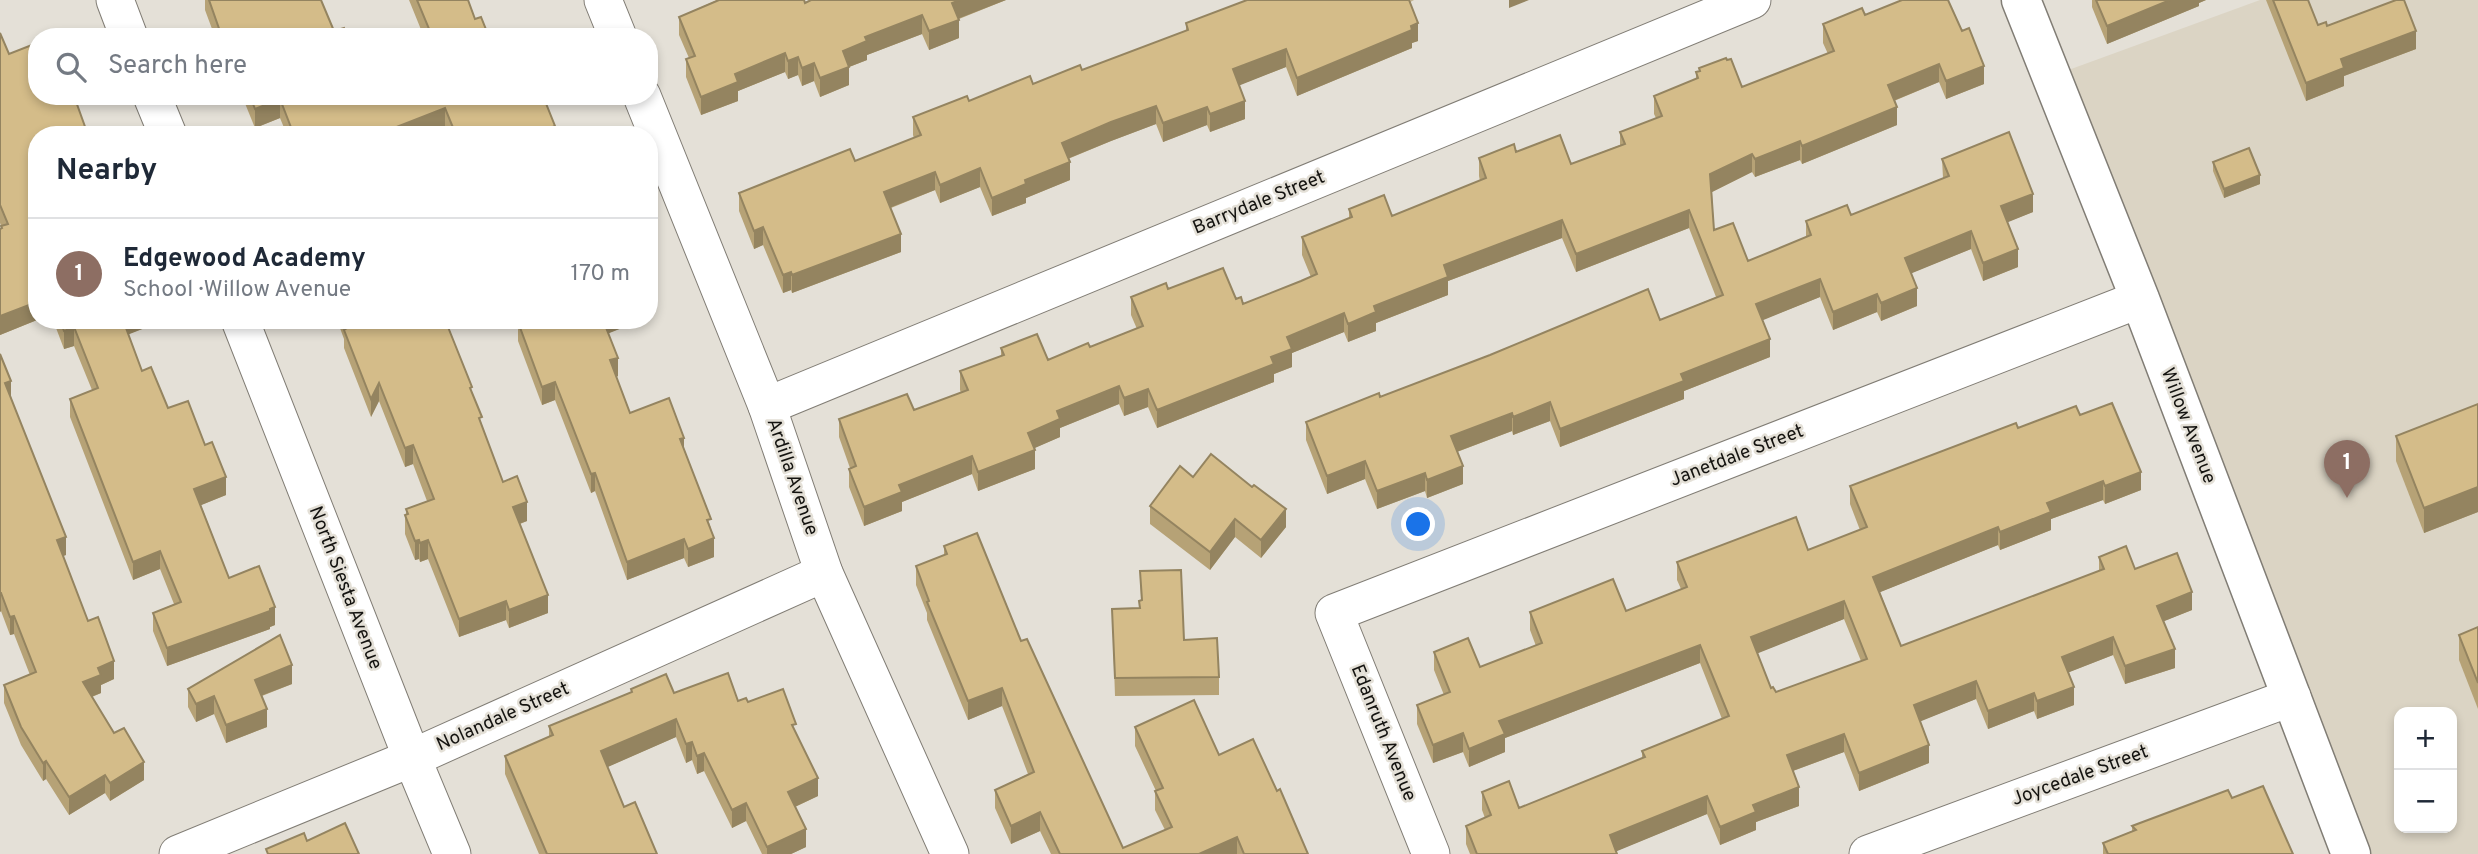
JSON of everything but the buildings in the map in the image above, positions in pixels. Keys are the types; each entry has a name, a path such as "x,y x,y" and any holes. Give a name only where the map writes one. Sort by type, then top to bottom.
{"street":[{"path":"115,0 126,28"},
{"path":"603,0 614,28"},
{"name":"Barrydale Street","path":"767,405 1752,0"},
{"name":"Willow Avenue","path":"2021,0 2140,299 2351,854"},
{"path":"155,105 164,126"},
{"name":"Ardilla Avenue","path":"646,105 654,126"},
{"name":"Ardilla Avenue","path":"658,136 767,405 824,573 950,854"},
{"name":"Janetdale Street","path":"1334,613 2140,299"},
{"name":"North Siesta Avenue","path":"244,329 452,854"},
{"name":"Nolandale Street","path":"178,854 412,758 824,573"},
{"name":"Edanruth Avenue","path":"1334,613 1432,854"},
{"name":"Joycedale Street","path":"1868,854 2292,697"}],"shaded area":[{"path":"2260,0 2478,0 2478,854 2351,854 2052,76"}],"place":[{"name":"Edgewood Academy","path":"2347,498"}]}
